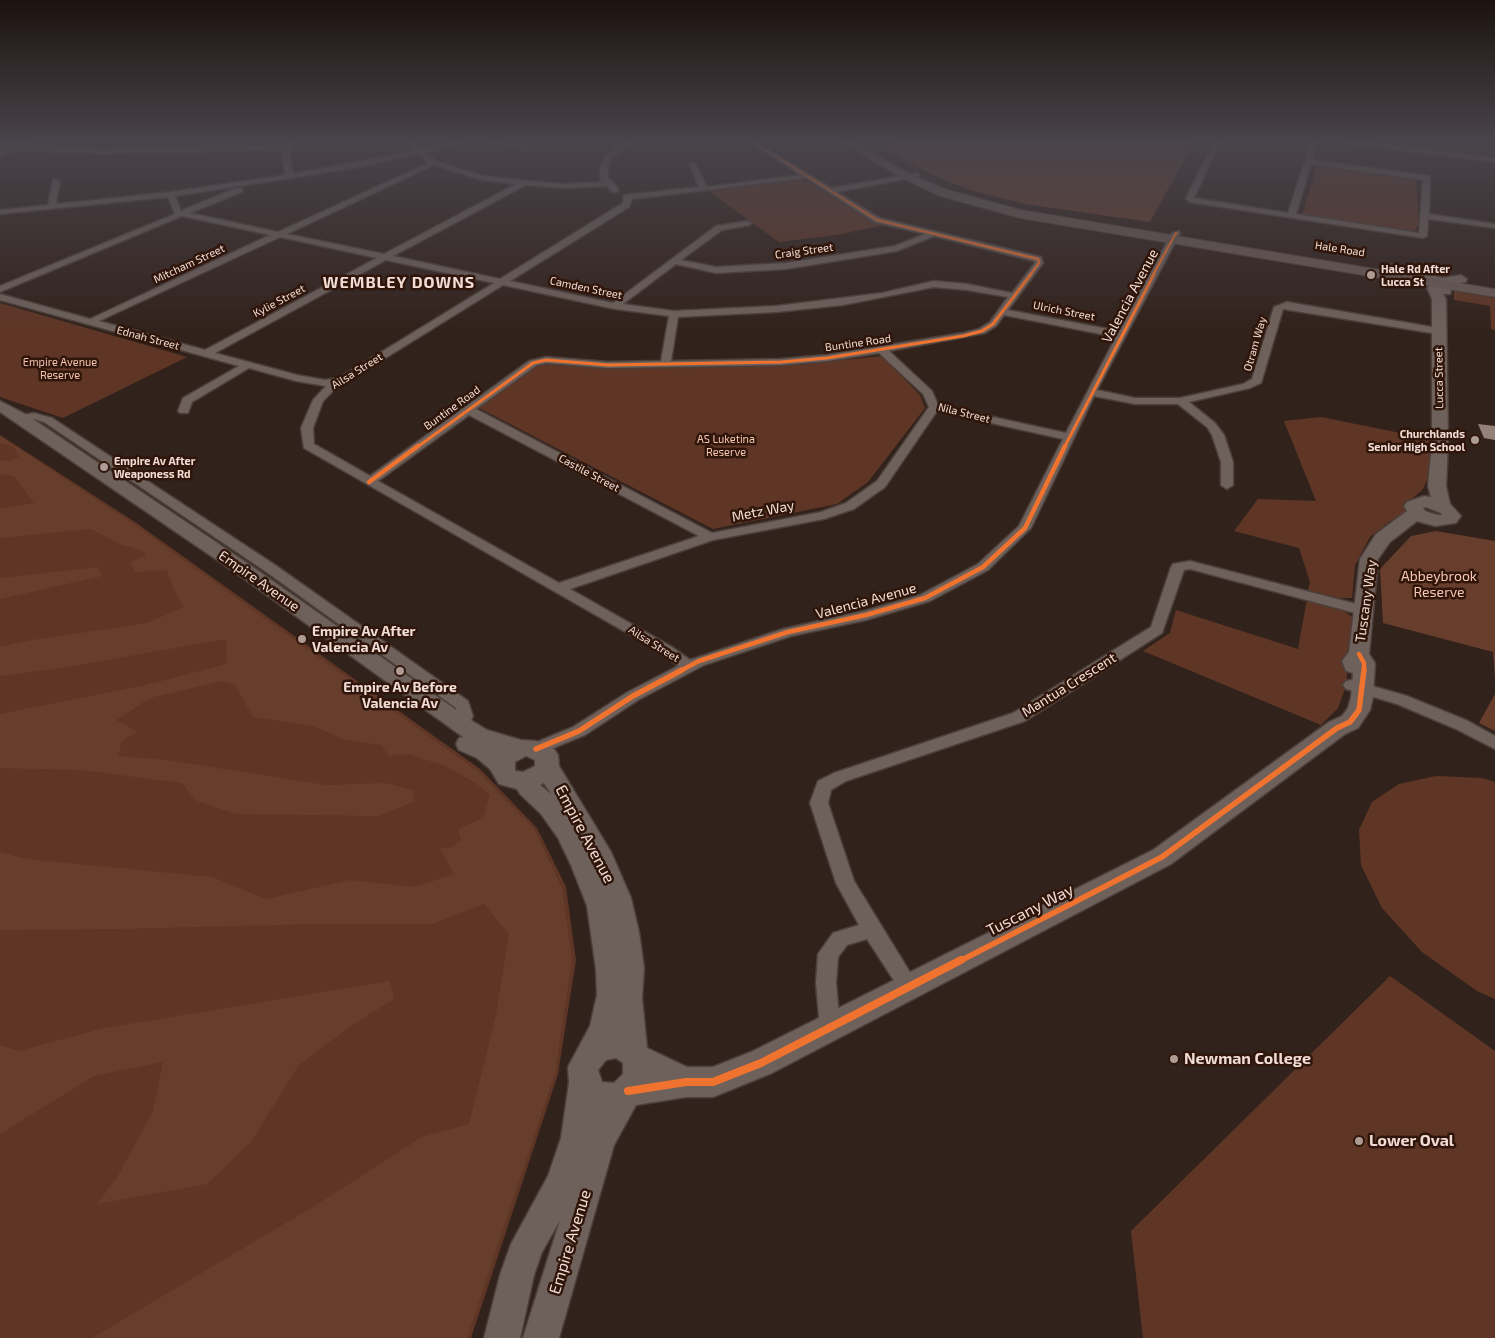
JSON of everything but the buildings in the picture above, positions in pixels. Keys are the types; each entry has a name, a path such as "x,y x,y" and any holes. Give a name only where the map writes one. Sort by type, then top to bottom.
{"main road":[{"name":"Hale Road","path":"985,204 1020,214 1495,285"},
{"name":"Hale Road","path":"1175,236 1495,293"},
{"path":"1390,268 1431,277 1440,283 1461,279"},
{"name":"Lucca Street","path":"1439,514 1437,486 1440,444 1439,299 1433,288 1440,283"},
{"name":"Empire Avenue","path":"0,406 21,418 248,570 461,725 479,736 536,761 589,835 618,898 626,932 630,968 628,998 635,1056"},
{"name":"Empire Avenue","path":"0,415 248,570 441,726 467,744 485,752 501,765 503,775 507,778 512,781 536,761"},
{"path":"1437,486 1420,507 1439,514"},
{"name":"Tuscany Way","path":"627,1092 686,1082 713,1082 761,1063 830,1028 1162,857 1337,728 1350,722 1358,710 1357,691 1364,663 1359,654 1368,559 1383,538 1420,507"},
{"path":"1396,529 1439,514"},
{"path":"501,765 511,752 536,761"},
{"name":"Empire Avenue","path":"536,761 528,788 550,807 567,832 584,865 600,906 607,945 611,995 604,1027 592,1053"},
{"path":"618,1044 635,1056 639,1071 636,1082 627,1092 614,1098 601,1098 591,1093 584,1083 583,1067 592,1053 600,1047 618,1044"},
{"name":"Tuscany Way","path":"635,1056 686,1082"},
{"name":"Empire Avenue","path":"502,1338 517,1276 528,1244 561,1185 570,1160 576,1138 584,1083"},
{"name":"Empire Avenue","path":"541,1338 599,1144 610,1119 627,1092"}],"street":[{"path":"0,212 67,204"},
{"path":"174,204 177,212 182,214"},
{"path":"0,288 204,204"},
{"name":"Mitcham Street","path":"90,322 346,204"},
{"name":"Kylie Street","path":"205,354 483,204"},
{"name":"Ailsa Street","path":"626,204 340,381 324,393 318,400 307,428 308,446 667,650 688,666"},
{"name":"Buntine Road","path":"369,482 467,409 533,363 546,360 608,365 781,362 882,350 982,331 993,324 1039,263 1038,259 877,220 851,204"},
{"path":"1219,204 1423,236 1425,204"},
{"path":"1291,216 1295,204"},
{"name":"Camden Street","path":"182,214 615,306 674,314 776,309 843,302 934,284 967,287 1015,296"},
{"path":"1424,216 1495,226"},
{"path":"615,306 677,262 719,228 747,223"},
{"name":"Craig Street","path":"677,262 716,270 786,266 897,248 933,234"},
{"name":"Valencia Avenue","path":"536,761 633,696 688,666 788,632 866,615 925,598 983,566 1026,528 1091,392 1175,236"},
{"name":"Ednah Street","path":"0,297 296,378 325,383 340,381"},
{"name":"Otram Way","path":"1091,392 1135,401 1180,401 1246,386 1257,381 1278,307 1288,304 1438,331"},
{"name":"Ulrich Street","path":"1002,312 1122,335"},
{"path":"665,365 674,314"},
{"name":"Nila Street","path":"882,350 928,394 934,407 1070,438"},
{"path":"184,411 187,400 247,365"},
{"name":"Ednah Street","path":"296,378 319,388 324,393"},
{"path":"1180,401 1211,425 1218,435 1227,462 1227,485"},
{"name":"Metz Way","path":"558,588 710,537 824,515 850,506 881,484 934,407"},
{"name":"Castile Street","path":"467,409 710,537"},
{"name":"Mantua Crescent","path":"909,987 871,929 845,883 819,803 824,786 840,778 1020,717 1157,630 1178,567 1190,565 1363,610"},
{"path":"1357,691 1401,707 1419,708 1462,725 1495,743"},
{"path":"830,1028 826,983 828,954 840,938 871,929"}],"green space":[{"path":"727,204 844,204 867,219 884,225 836,235 779,242"},
{"path":"1028,204 1160,204 1150,222"},
{"path":"1305,204 1418,204 1419,223 1415,231 1302,215"},
{"path":"1454,291 1495,298 1495,330 1491,329 1490,306 1454,300"},
{"name":"Empire Avenue Reserve","path":"0,303 187,357 63,418 0,397"},
{"name":"AS Luketina Reserve","path":"882,356 920,395 925,408 868,482 837,504 713,529 479,408 538,364 604,368 798,365"},
{"path":"1321,417 1430,439 1429,475 1423,489 1406,504 1406,514 1390,521 1370,537 1355,565 1352,598 1336,598 1308,591 1310,582 1299,548 1234,531 1258,499 1316,501 1284,421"},
{"path":"0,435 135,522 480,769 537,828 566,887 576,960 558,1074 471,1338 0,1338"},
{"path":"0,436 132,523 477,771 534,829 562,888 572,960 555,1073 467,1338 92,1338 321,1202 422,1137 469,1124 496,1015 509,934 484,904 433,924 318,924 0,930 0,852 26,859 212,877 266,899 350,880 415,887 454,874 440,848 451,848 461,840 458,829 483,818 490,795 477,784 446,766 408,754 389,756 381,745 345,740 313,726 253,717 235,685 222,681 150,698 116,720 137,732 122,741 118,756 167,760 326,785 385,783 413,790 413,802 378,816 236,814 195,800 182,783 81,770 0,768 0,714 146,685 227,664 226,639 61,668 0,676 0,647 32,640 147,623 184,607 173,588 167,570 135,572 131,562 147,555 138,549 122,545 91,529 0,538 0,509 34,503 15,477 0,474 0,460 8,461 19,457 14,447 0,443"},
{"name":"Abbeybrook Reserve","path":"1436,531 1495,541 1495,680 1493,652 1383,623 1380,569 1411,536"},
{"path":"98,567 102,576 0,599 0,578"},
{"path":"1307,599 1341,609 1352,617 1346,686 1338,708 1321,725 1143,651 1170,633 1176,610 1298,649"},
{"path":"1495,694 1495,731 1479,723"},
{"path":"1436,776 1482,778 1495,782 1495,999 1477,991 1422,952 1382,908 1361,865 1359,830 1372,802 1399,784"},
{"name":"Lower Oval","path":"1390,976 1495,1051 1495,1338 1143,1338 1131,1231"},
{"path":"390,981 394,999 351,1026 298,1066 251,1142 207,1184 97,1204 118,1176 153,1111 163,1062 94,1076 0,1134 0,1045 19,1051 104,1028"}],"cycle path":[{"path":"369,482 533,363 546,360 608,365 781,362 827,358 963,336 982,331 993,324 1039,263 1038,259 877,220 852,204"},
{"path":"536,749 579,731 633,696 699,661 788,632 866,615 925,598 983,567 1025,528 1091,392 1176,233"},
{"path":"628,1091 686,1082 713,1082 761,1063 1162,857 1337,728 1350,722 1359,710 1362,697 1364,663 1359,654"}],"place":[{"name":"Hale Rd After Lucca St","path":"1371,275"},
{"name":"Churchlands Senior High School","path":"1475,440"},
{"name":"Empire Av After Weaponess Rd","path":"104,467"},
{"name":"Empire Av After Valencia Av","path":"302,639"},
{"name":"Empire Av Before Valencia Av","path":"400,671"},
{"name":"Newman College","path":"1174,1059"},
{"name":"Lower Oval","path":"1359,1141"}],"district":[{"name":"WEMBLEY DOWNS","path":"399,283"}]}
